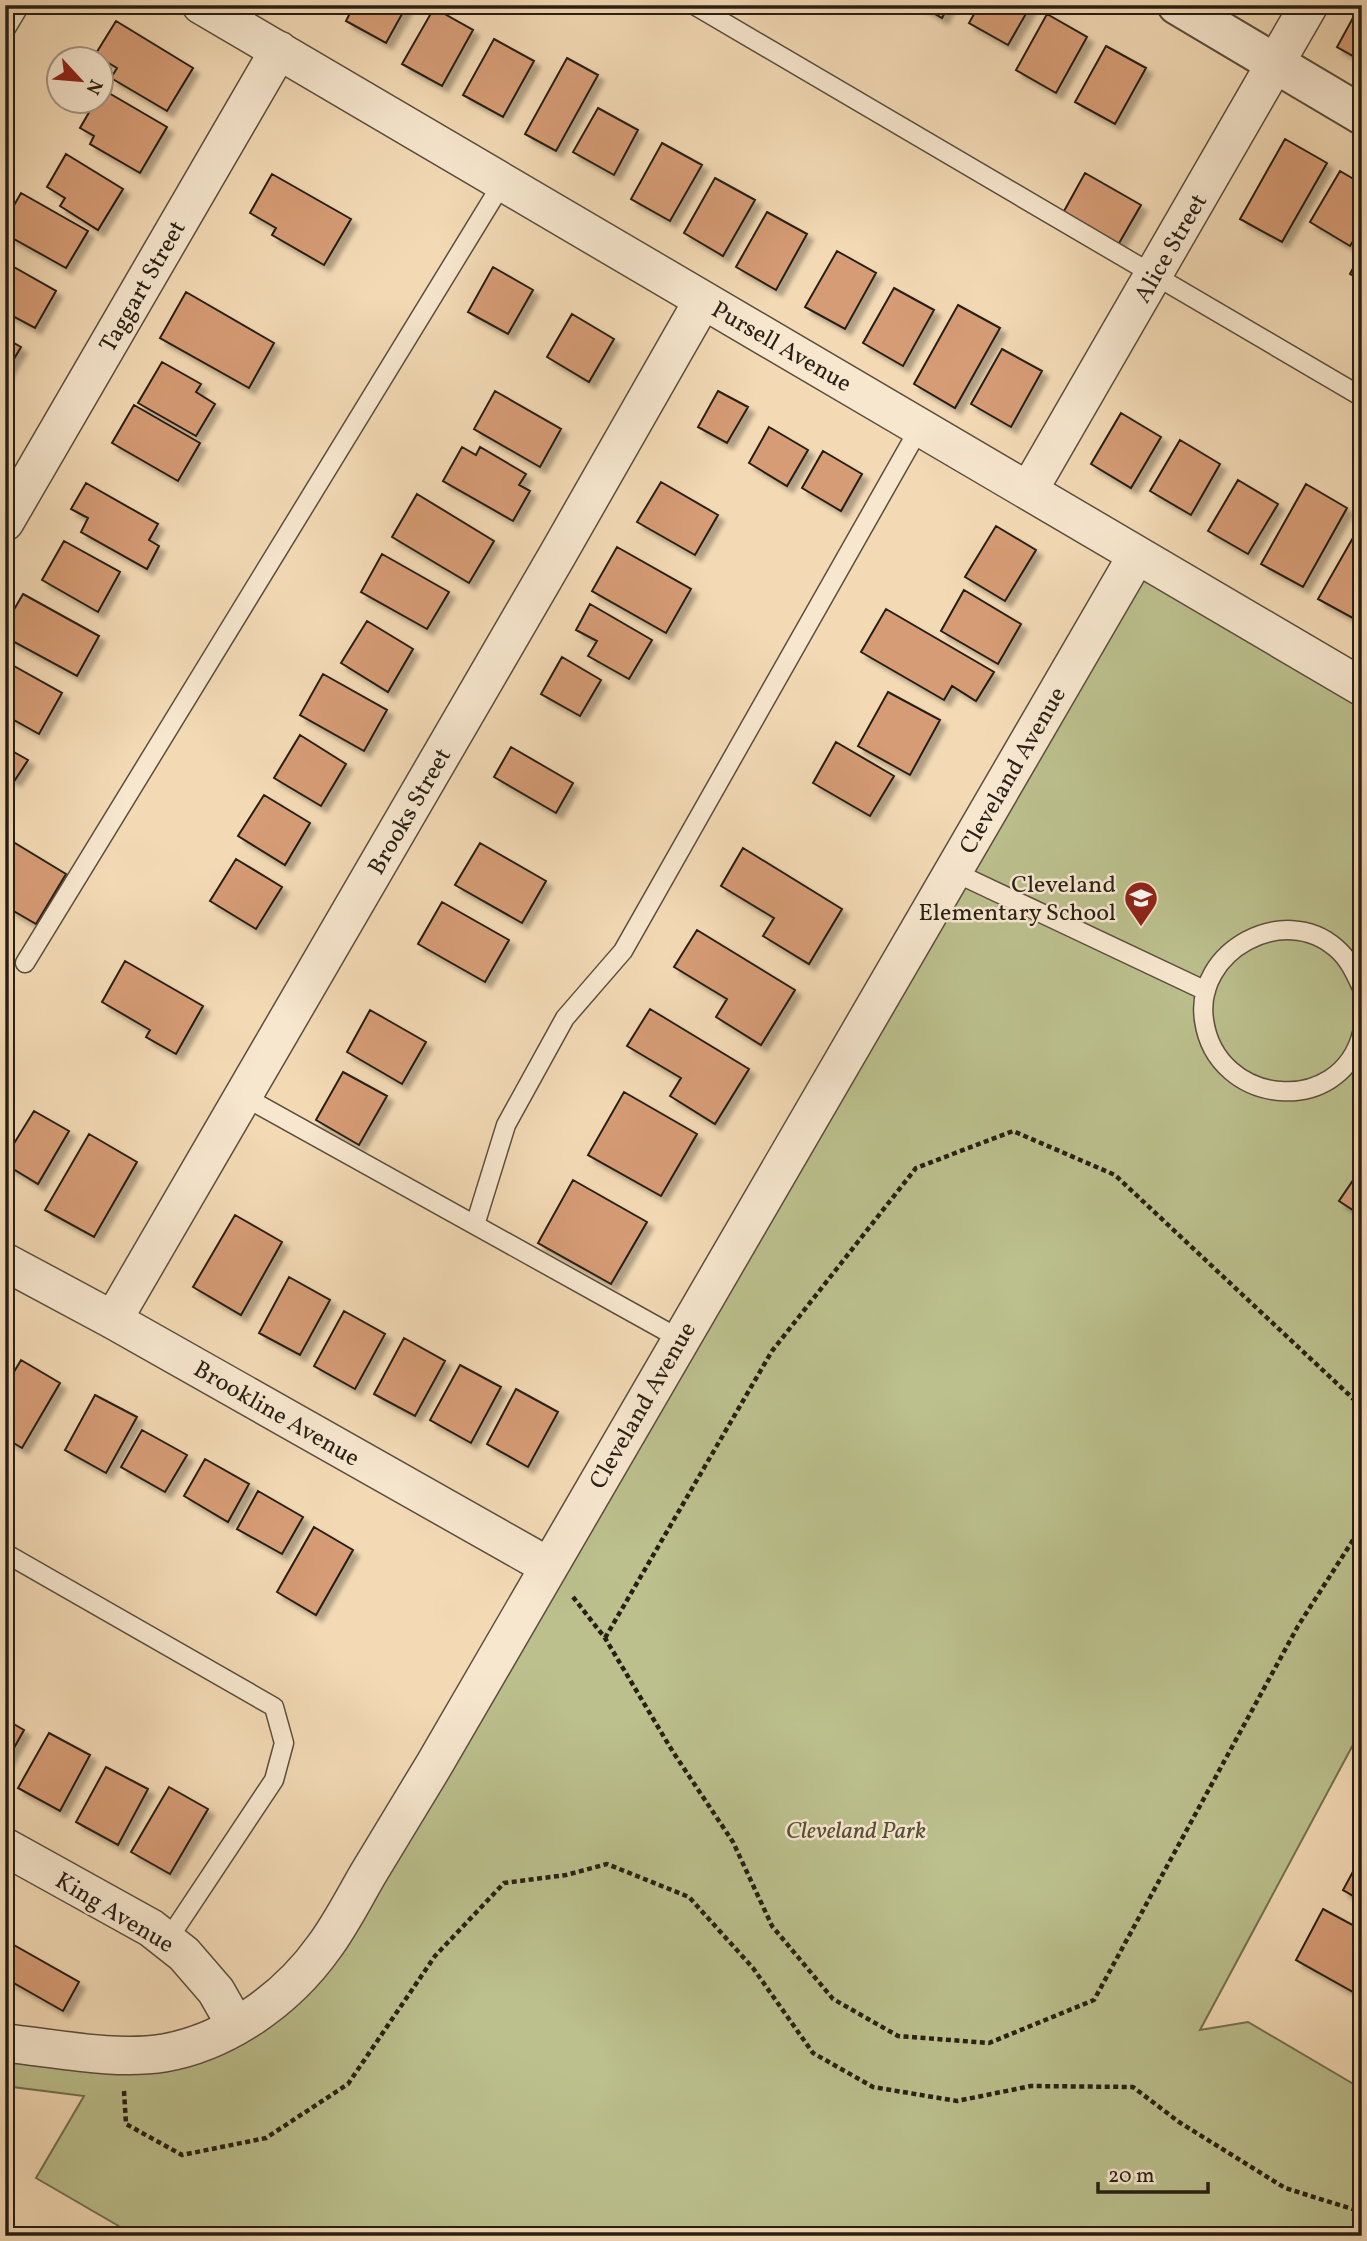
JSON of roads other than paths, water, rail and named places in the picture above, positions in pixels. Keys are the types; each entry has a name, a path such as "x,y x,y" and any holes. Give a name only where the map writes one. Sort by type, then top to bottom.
{"street":[{"name":"Pursell Avenue","path":"201,5 1362,687"},
{"path":"1177,5 1362,114"},
{"name":"Alice Street","path":"1029,490 1309,5"},
{"name":"Taggart Street","path":"5,522 279,50"},
{"name":"Brooks Street","path":"113,1320 703,300"},
{"name":"Cleveland Avenue","path":"5,2043 122,2055 162,2053 197,2045 236,2026 292,1984 324,1947 433,1765 1136,555"},
{"name":"Brookline Avenue","path":"5,1262 113,1320 548,1566"},
{"name":"King Avenue","path":"5,1847 151,1928 184,1954 216,1991 236,2026"}],"lane":[{"path":"5,30 20,5"},
{"path":"694,5 1362,397"},
{"path":"25,963 503,182"},
{"path":"475,1225 506,1125 565,1018 623,951 920,427"},
{"path":"952,871 1206,991"},
{"path":"1362,988 1353,966 1335,947 1311,934 1285,930 1258,934 1235,947 1217,966 1206,991 1203,1017 1210,1044 1224,1066 1246,1083 1271,1091 1298,1091 1323,1083 1344,1066 1359,1044 1362,1033"},
{"path":"243,1096 680,1339"},
{"path":"5,1553 274,1707 284,1743 274,1780 167,1941"}],"place":[{"name":"Cleveland Elementary School","path":"1141,928"}],"park label":[{"name":"Cleveland Park","path":"856,1830"}]}
